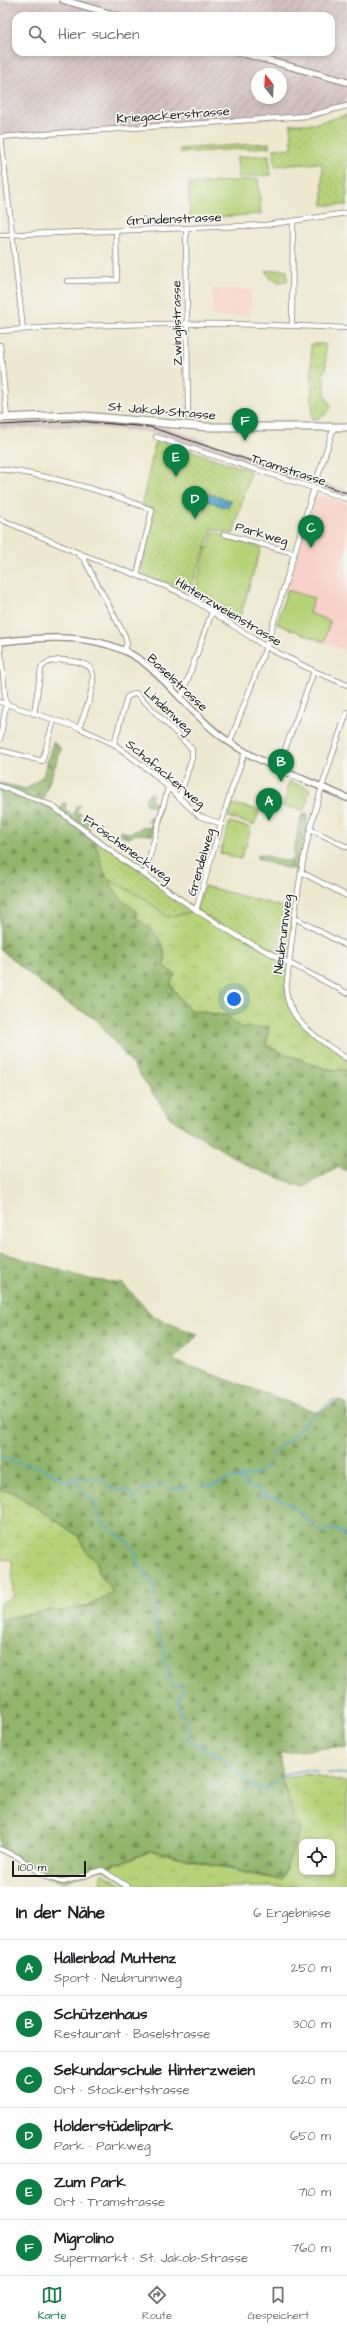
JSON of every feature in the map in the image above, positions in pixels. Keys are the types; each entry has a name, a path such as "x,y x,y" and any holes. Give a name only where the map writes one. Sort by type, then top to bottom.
{"main road":[{"name":"St. Jakob-Strasse","path":"4,418 73,415 207,426 347,427"}],"street":[{"path":"63,0 105,12"},
{"path":"253,56 347,82"},
{"name":"Kriegackerstrasse","path":"0,137 307,116 347,106"},
{"path":"0,137 13,235 23,329"},
{"name":"Gründenstrasse","path":"0,235 265,225 347,213"},
{"path":"292,325 293,221"},
{"name":"Zwinglistrasse","path":"186,229 188,416"},
{"path":"67,281 117,280 116,231"},
{"path":"0,331 187,324 292,325 347,328"},
{"path":"0,345 4,418"},
{"path":"317,480 334,427"},
{"name":"Tramstrasse","path":"156,437 347,499"},
{"path":"0,469 46,475 96,488 152,510 137,575"},
{"path":"230,742 266,647 314,488"},
{"path":"0,519 76,552 88,566 125,636 127,644 124,650"},
{"name":"Parkweg","path":"224,534 294,553"},
{"name":"Hinterzweienstrasse","path":"76,552 170,588 212,612 266,647 314,671 347,685"},
{"path":"181,698 212,612"},
{"name":"Baselstrasse","path":"0,643 56,638 104,644 124,650 149,667 230,742 245,752 347,798"},
{"path":"0,643 6,705 0,739"},
{"path":"34,714 41,669 45,663 53,660 85,664 92,669 93,676 88,702 79,728"},
{"path":"278,768 314,671"},
{"name":"Lindenweg","path":"114,744 127,697 136,693 192,749 192,758 179,798"},
{"name":"Schafackerweg","path":"0,702 79,728 114,744 168,788 199,816 222,824"},
{"name":"Neubrunnweg","path":"347,712 321,786 310,829 301,872 286,995 292,1012 316,1036 347,1059"},
{"path":"0,750 42,761 54,720"},
{"name":"Grendelweg","path":"196,910 245,752"},
{"name":"Fröscheneckweg","path":"0,786 51,806 123,860 196,910 239,937 347,993"},
{"path":"145,874 168,788"},
{"path":"310,829 347,847"},
{"path":"301,872 347,896"},
{"path":"295,918 347,946"},
{"path":"0,1849 18,1857 53,1880 63,1882 102,1870 128,1887"}],"shaded area":[{"path":"0,0 347,0 347,106 307,116 0,137"},
{"path":"213,289 251,289 251,316 213,316"},
{"path":"67,420 166,427 347,491 347,497 147,432 80,426 0,429 0,423"},
{"path":"317,494 347,504 346,549 337,574 347,578 347,651 277,624 315,495"}],"green space":[{"path":"347,115 347,205 323,205 322,163 275,166 274,149 292,148 291,124 313,124"},
{"path":"269,143 269,147 180,153 180,149"},
{"path":"269,155 271,175 238,177 237,157"},
{"path":"258,179 261,214 190,219 188,184"},
{"path":"266,271 287,271 287,281 279,282 271,279"},
{"path":"311,344 325,344 326,369 322,377 324,378 325,395 331,406 324,416 315,419 312,419"},
{"path":"156,439 251,471 233,534 212,529 190,592 143,574 141,569 155,509 142,505"},
{"path":"213,532 261,548 238,623 194,594 207,547 209,548"},
{"path":"287,590 314,598 309,613 330,621 324,642 277,624"},
{"path":"53,742 61,749 42,802 94,837 103,865 119,896 126,904 129,904 136,911 137,916 134,916 148,926 158,937 164,950 165,967 175,974 170,985 190,1010 229,1016 241,1028 269,1027 266,1046 325,1069 347,1070 347,1171 339,1167 303,1187 250,1167 170,1118 133,1065 97,1020 59,998 0,949 0,783 26,789 43,776"},
{"path":"289,781 310,789 305,810 283,806"},
{"path":"152,793 152,800 161,807 153,835 136,834 128,839 120,834 120,831 129,833 144,827 150,828 152,822 147,820 157,813 154,807 146,804 145,801 147,795"},
{"path":"64,802 66,804 65,811 69,811 72,815 76,806 80,805 76,813 81,813 79,817 86,823 88,815 91,815 92,819 89,830 60,811"},
{"path":"232,804 260,810 254,825 228,817"},
{"path":"303,814 308,815 297,869 271,864 257,858 258,855 263,855 286,861 295,857 293,853"},
{"path":"230,822 251,828 245,848 241,847 244,848 241,859 220,853"},
{"path":"94,837 196,910 168,917 146,899 108,879 104,871"},
{"path":"108,879 146,899 168,917 196,910 290,963 286,990 297,1019 347,1059 347,1070 325,1069 266,1046 269,1027 241,1028 228,1016 190,1010 168,980 164,964 163,945 155,935 131,913"},
{"path":"204,886 295,910 290,963 196,910"},
{"path":"0,1252 89,1279 123,1284 154,1317 198,1335 173,1360 319,1413 339,1400 347,1404 347,1748 334,1747 281,1753 281,1778 300,1830 282,1880 152,1851 63,1882 55,1880 39,1872 0,1849 0,1620 49,1610 61,1611 88,1606 113,1592 97,1571 97,1562 87,1553 77,1535 13,1492 0,1490"},
{"path":"0,1490 13,1492 77,1535 87,1553 97,1562 98,1571 113,1592 88,1606 61,1611 49,1610 0,1620 0,1603 13,1597 12,1560 0,1559"},
{"path":"306,1774 347,1782 347,1887 131,1887 104,1869 152,1851 253,1875 282,1880 299,1830 281,1778"},
{"path":"102,1873 122,1885 121,1887 99,1887"}],"water":[{"path":"200,491 231,501 228,508 198,498"}],"waterway":[{"path":"204,510 206,500"},
{"path":"271,1458 279,1447 290,1440 307,1420 335,1399"},
{"path":"0,1457 48,1470 67,1483 78,1477 97,1478 105,1482 114,1490 128,1490 133,1499 137,1499 142,1488 153,1489 160,1484 165,1484 169,1489 188,1487"},
{"path":"237,1478 260,1473 268,1464"},
{"path":"201,1485 212,1486 232,1478 242,1479 247,1487 260,1488 264,1496 274,1497 289,1504 321,1531 338,1529 347,1540"},
{"path":"74,1479 95,1504 100,1521 127,1541 136,1553 138,1565 152,1581 156,1597"},
{"path":"156,1604 155,1626 165,1649 164,1663 168,1668 169,1682 173,1685 180,1685 183,1692 178,1699 180,1713 186,1718 187,1721 188,1740 219,1756 252,1785 261,1789 266,1789 285,1774 306,1770 318,1772"},
{"path":"328,1773 347,1774"}],"tram line":[{"path":"0,425 75,421 150,427 347,493"}],"place":[{"name":"Migrolino","path":"245,441"},
{"name":"Zum Park","path":"176,477"},
{"name":"Holderstüdelipark","path":"195,519"},
{"name":"Sekundarschule Hinterzweien","path":"311,548"},
{"name":"Schützenhaus","path":"281,782"},
{"name":"Hallenbad Muttenz","path":"269,821"}]}
